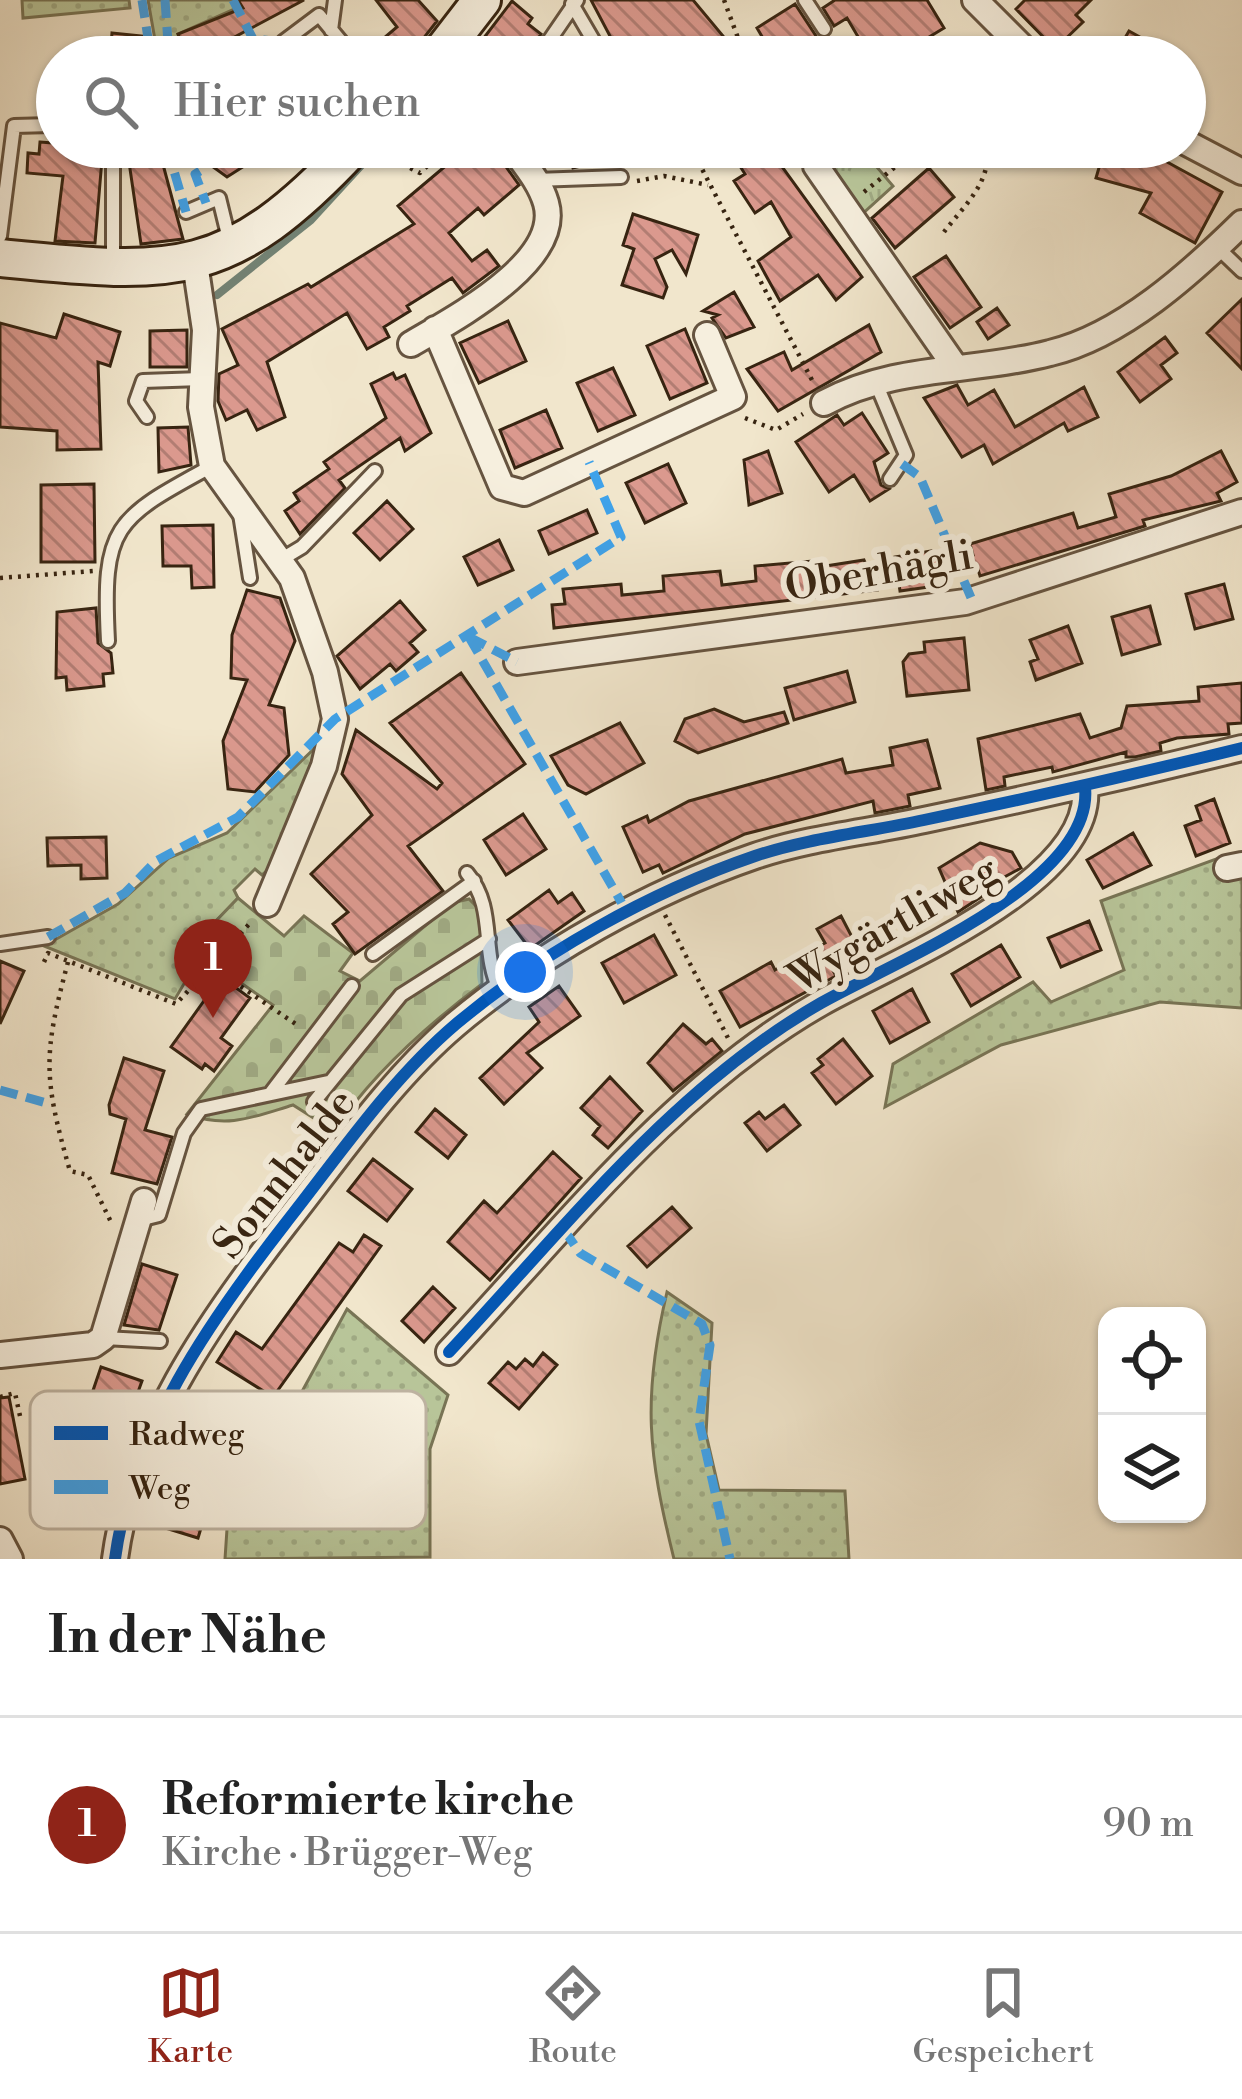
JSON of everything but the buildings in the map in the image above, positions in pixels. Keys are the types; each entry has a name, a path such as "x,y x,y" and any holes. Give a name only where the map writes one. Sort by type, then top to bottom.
{"main road":[{"path":"456,36 482,0"},
{"path":"0,258 113,269 195,263 232,247 349,168"}],"street":[{"path":"975,0 1009,36"},
{"path":"1206,153 1242,172"},
{"path":"411,344 519,273 546,236 548,207 527,168"},
{"path":"817,168 954,364"},
{"path":"824,403 876,382 954,364 1054,353 1130,315 1242,223"},
{"path":"195,263 205,330 201,379 212,466 282,559 313,632 335,719 324,766 267,904"},
{"path":"435,329 502,487 524,493 733,397 706,335"},
{"name":"Oberhägli","path":"518,662 965,602 1242,512"},
{"name":"Sonnhalde","path":"172,1391 187,1360 367,1120 454,1026 500,992 656,897 758,855 1085,787 1242,748"},
{"name":"Wygärtliweg","path":"449,1352 672,1114 739,1059 816,1006 1021,892 1075,832 1085,787"},
{"path":"0,1355 93,1345 103,1338 139,1219"},
{"name":"Sonnhalde","path":"115,1559 119,1529"},
{"path":"0,1540 10,1559"}],"lane":[{"path":"332,30 335,0"},
{"path":"805,0 824,29"},
{"path":"552,36 574,2 592,36"},
{"path":"292,36 319,15 337,36"},
{"path":"0,236 14,126 36,125"},
{"path":"113,168 113,269"},
{"path":"536,180 621,177"},
{"path":"186,212 219,198 232,247"},
{"path":"1217,248 1242,271"},
{"path":"147,417 136,401 143,381 201,379"},
{"path":"876,382 906,455 890,479"},
{"path":"108,640 104,569 125,520 146,502 212,466"},
{"path":"282,559 302,547 375,471"},
{"path":"238,501 250,578"},
{"path":"373,955 471,877 487,903 500,992"},
{"path":"0,944 48,938"},
{"path":"314,1102 401,995 489,939"},
{"path":"270,1094 352,986"},
{"path":"139,1219 158,1215 184,1133 201,1109 328,1082"},
{"path":"103,1338 160,1341"}],"path":[{"path":"724,0 737,36"},
{"path":"704,168 824,403 776,430 748,424 733,397"},
{"path":"855,199 894,168"},
{"path":"944,232 987,168"},
{"path":"621,177 632,183 664,176 709,185"},
{"path":"0,578 73,576 104,569"},
{"path":"656,897 739,1059"},
{"path":"44,962 48,953 176,1004 267,904"},
{"path":"68,962 46,1043 50,1104 70,1171 88,1175 115,1229 139,1219"},
{"path":"211,966 313,1037"},
{"path":"0,1397 15,1394 20,1416"}],"green space":[{"path":"22,0 129,0 130,8 23,18"},
{"path":"148,0 238,0 241,6 179,36 154,36"},
{"path":"826,168 878,168 893,186 860,216"},
{"path":"322,741 268,870 262,875 255,869 234,890 238,898 191,947 201,955 175,999 44,946 118,904 169,858 227,833"},
{"path":"1216,859 1224,874 1242,871 1242,1008 1160,1002 1001,1045 885,1107 893,1064 1033,982 1051,1002 1124,970 1101,901"},
{"path":"238,898 284,936 304,916 353,953 340,971 360,981 452,903 469,899 480,910 482,984 401,1052 334,1131 293,1105 228,1121 187,1114 273,1005 190,948"},
{"path":"667,1292 712,1323 706,1434 719,1490 845,1491 849,1559 674,1559 658,1488 651,1426 654,1364"},
{"path":"347,1309 448,1395 430,1449 430,1557 225,1559 227,1529 426,1529 426,1391 302,1391"}],"waterway":[{"path":"217,295 311,220 359,168"}],"marked path":[{"path":"142,0 148,36"},
{"path":"165,0 168,36"},
{"path":"233,0 251,36"},
{"path":"173,168 186,212"},
{"path":"198,168 195,174 206,203"},
{"path":"48,937 125,893 156,861 238,817 335,719 621,537 589,462"},
{"path":"902,464 920,477 972,600"},
{"path":"469,637 628,914"},
{"path":"469,637 517,662"},
{"path":"0,1090 50,1104"},
{"path":"564,1230 580,1253 702,1324 710,1345 699,1421 730,1559"}],"cycle path":[{"path":"173,1391 228,1300 387,1094 456,1024 560,949 676,887 755,856 1242,748"},
{"path":"449,1352 623,1163 717,1076 821,1003 938,942 1024,887 1058,856 1079,822 1085,787"},
{"path":"115,1559 121,1529"}],"place":[{"name":"Reformierte kirche","path":"213,1018"}]}
